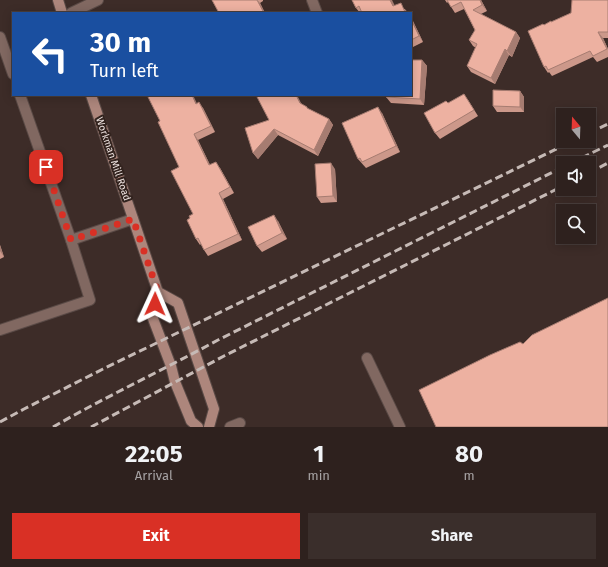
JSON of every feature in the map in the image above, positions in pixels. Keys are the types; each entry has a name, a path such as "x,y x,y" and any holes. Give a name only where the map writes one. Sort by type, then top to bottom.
{"street":[{"path":"58,0 62,12"},
{"path":"73,12 98,0"},
{"path":"312,0 317,12"},
{"path":"0,37 12,71"},
{"path":"0,330 90,300 71,240 20,96"},
{"name":"Workman Mill Road","path":"91,96 158,292"},
{"path":"71,240 133,219"},
{"path":"198,427 191,421 175,382 171,366 152,316 158,292 178,303 214,409 209,427"},
{"path":"367,358 400,427"},
{"path":"230,427 240,423"}],"building":[{"path":"212,0 257,0 263,12 218,12"},
{"path":"352,0 390,0 393,6 401,3 405,12 362,12 359,6 356,8"},
{"path":"447,0 480,0 482,5 473,10 516,32 507,51 505,49 491,78 467,66 477,44 469,40 475,30 461,2 451,7"},
{"path":"572,0 608,0 608,32 598,32 607,49 593,56 590,51 548,70 546,66 544,67 528,31 571,13"},
{"path":"412,21 419,36 412,40"},
{"path":"412,60 422,60 420,99 386,97 412,96"},
{"path":"493,90 520,91 520,107 493,106"},
{"path":"464,94 474,110 435,133 424,113 446,101 448,103"},
{"path":"148,96 192,96 196,104 199,102 211,126 194,134 209,165 216,162 230,187 219,193 238,234 204,250 198,238 196,239 187,220 190,218 189,216 193,214 171,171 179,167 158,122 160,121"},
{"path":"257,96 296,96 300,103 307,108 329,119 314,150 274,129 253,153 245,128 269,120"},
{"path":"378,107 396,146 362,162 360,158 358,159 342,123"},
{"path":"331,163 333,196 317,197 315,164"},
{"path":"274,215 282,233 257,246 248,227"},
{"path":"608,298 608,427 436,427 419,390 490,355 520,342 523,344 532,335"}],"railway":[{"path":"596,130 608,124"},
{"path":"585,156 608,145"},
{"path":"0,422 103,369 559,148"},
{"path":"596,169 608,163"},
{"path":"53,427 218,340 556,171"},
{"path":"91,427 224,356 556,190"}],"route":[{"path":"46,167 71,240 133,219 158,292 155,304"}]}
